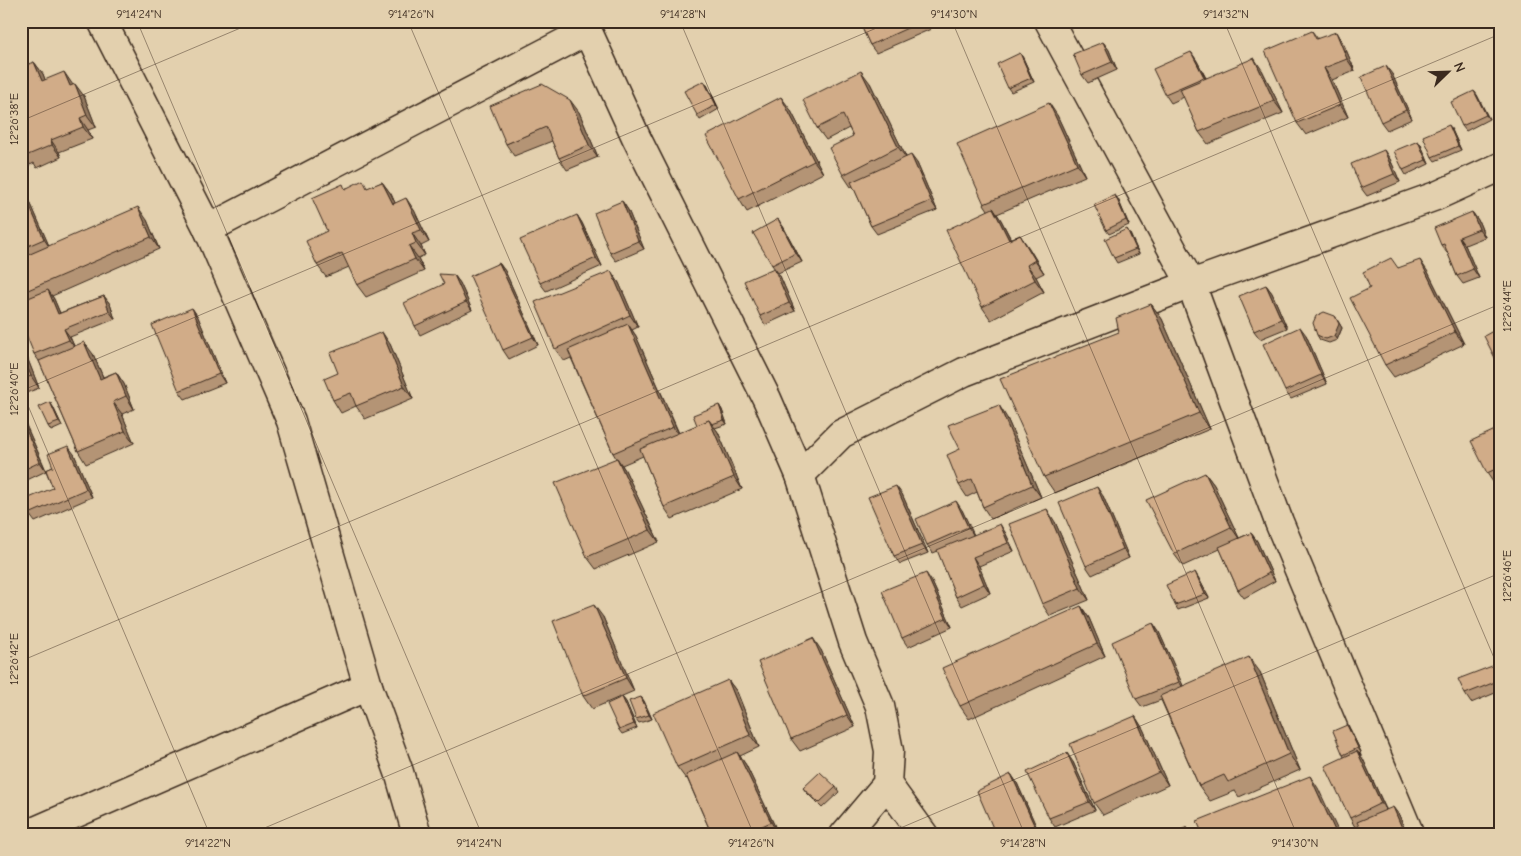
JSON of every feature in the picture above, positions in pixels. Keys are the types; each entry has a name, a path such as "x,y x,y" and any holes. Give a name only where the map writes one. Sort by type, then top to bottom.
{"street":[{"path":"102,21 208,229 291,421 368,686 399,772 416,835"},
{"path":"1049,21 1191,284 1279,522 1410,835"},
{"path":"208,229 585,26 636,137 767,399 800,475 853,642 880,706 888,751 887,784 924,835"},
{"path":"800,475 841,434 964,372 1191,284 1436,196 1500,167"},
{"path":"26,835 368,686"},
{"path":"844,835 887,784"}],"building":[{"path":"859,21 923,21 870,45"},
{"path":"1312,31 1316,39 1336,32 1347,59 1324,68 1340,105 1297,123 1265,51"},
{"path":"1103,42 1112,62 1082,75 1073,54"},
{"path":"1191,52 1204,77 1165,94 1153,69"},
{"path":"1020,53 1031,78 1008,88 997,64"},
{"path":"1254,58 1274,101 1199,132 1180,89"},
{"path":"34,62 42,81 64,72 70,86 75,84 87,115 80,118 83,127 51,140 52,145 28,155 26,150 21,151 21,67"},
{"path":"1386,66 1406,110 1381,122 1361,77"},
{"path":"861,71 898,147 843,175 829,148 853,136 843,115 817,128 803,100"},
{"path":"704,81 716,105 697,115 684,91"},
{"path":"542,84 570,100 589,145 559,158 546,127 506,144 490,106"},
{"path":"1474,91 1486,115 1462,126 1451,102"},
{"path":"781,97 814,161 739,199 706,136"},
{"path":"1049,103 1077,164 984,204 957,144"},
{"path":"1449,125 1458,146 1432,157 1423,136"},
{"path":"1418,141 1426,160 1403,170 1394,151"},
{"path":"1384,150 1394,174 1361,188 1351,164"},
{"path":"911,155 931,201 871,226 851,182"},
{"path":"363,180 367,188 382,182 393,204 406,198 421,230 412,233 416,243 409,246 415,259 357,285 342,253 317,265 306,241 327,231 312,198 343,184 345,189"},
{"path":"21,187 44,239 21,249"},
{"path":"1115,195 1126,220 1106,230 1094,205"},
{"path":"622,201 638,241 610,253 594,213"},
{"path":"138,207 151,237 21,293 21,258"},
{"path":"993,208 1009,240 1020,235 1035,260 1027,265 1035,280 982,307 946,230"},
{"path":"1472,212 1479,229 1459,237 1473,269 1457,276 1444,244 1441,245 1434,228"},
{"path":"577,215 596,258 540,283 520,240"},
{"path":"778,219 796,253 772,265 753,233"},
{"path":"1127,229 1136,249 1114,258 1105,239"},
{"path":"1391,258 1398,268 1420,260 1455,332 1385,365 1350,298 1370,288 1363,272"},
{"path":"499,263 533,337 503,350 470,276"},
{"path":"774,268 789,303 760,316 744,281"},
{"path":"611,271 630,315 555,349 535,302"},
{"path":"439,274 454,275 466,302 415,326 404,303 444,284"},
{"path":"1266,285 1281,319 1254,331 1239,296"},
{"path":"48,290 58,314 104,296 109,311 64,329 69,340 34,354 21,322 21,301"},
{"path":"1151,304 1199,413 1044,477 1000,379 1119,332 1116,318"},
{"path":"192,308 219,374 179,391 152,325"},
{"path":"1324,312 1335,316 1339,324 1334,336 1326,339 1317,335 1313,323 1316,316"},
{"path":"628,324 673,427 613,453 568,350"},
{"path":"1300,327 1321,375 1285,391 1263,344"},
{"path":"1500,327 1500,368 1484,336"},
{"path":"382,332 404,386 356,406 351,393 333,400 324,379 338,373 330,353"},
{"path":"84,342 100,379 116,372 126,396 113,402 125,431 78,451 39,361"},
{"path":"21,352 31,376 21,380"},
{"path":"50,402 59,422 48,426 39,407"},
{"path":"719,405 724,420 712,424 709,420 697,425 693,415"},
{"path":"999,405 1032,485 983,507 972,479 959,485 947,455 960,449 948,425"},
{"path":"21,419 40,462 21,471"},
{"path":"709,420 734,477 664,507 640,449"},
{"path":"1495,430 1500,440 1500,467 1487,473 1471,441"},
{"path":"68,446 86,489 29,514 24,500 53,488 46,470 53,467 48,454"},
{"path":"617,458 650,530 587,557 555,483"},
{"path":"1205,473 1231,527 1174,554 1146,500"},
{"path":"896,486 922,545 894,556 868,497"},
{"path":"1097,487 1123,549 1086,566 1059,503"},
{"path":"956,501 968,527 927,545 916,519"},
{"path":"1047,509 1080,588 1042,604 1009,524"},
{"path":"1000,524 1008,543 973,557 984,584 956,597 937,550"},
{"path":"1251,533 1269,573 1238,590 1219,547"},
{"path":"1195,572 1205,594 1175,605 1166,585"},
{"path":"926,573 946,618 902,638 882,591"},
{"path":"594,605 626,678 583,696 553,621"},
{"path":"1081,606 1097,644 960,706 942,668"},
{"path":"1153,623 1179,682 1136,699 1112,642"},
{"path":"813,638 847,715 791,739 758,662"},
{"path":"1249,657 1289,754 1228,782 1224,775 1199,786 1160,696"},
{"path":"1500,663 1500,680 1465,694 1458,679"},
{"path":"728,680 750,735 677,767 653,713"},
{"path":"622,697 634,724 619,730 607,704"},
{"path":"641,697 649,715 636,719 629,701"},
{"path":"1135,716 1159,772 1094,803 1070,744"},
{"path":"1347,725 1358,748 1343,755 1333,731"},
{"path":"1357,751 1381,803 1350,818 1325,766"},
{"path":"737,752 771,822 742,835 712,835 686,775"},
{"path":"1067,753 1089,802 1049,818 1027,772"},
{"path":"820,772 836,787 819,803 803,788"},
{"path":"1011,774 1035,827 1021,835 1008,835 1005,830 996,835 977,791"},
{"path":"1310,776 1336,833 1331,835 1203,835 1197,821"},
{"path":"1393,807 1405,835 1363,835 1357,822"},
{"path":"1187,827 1190,835 1170,835"}]}
